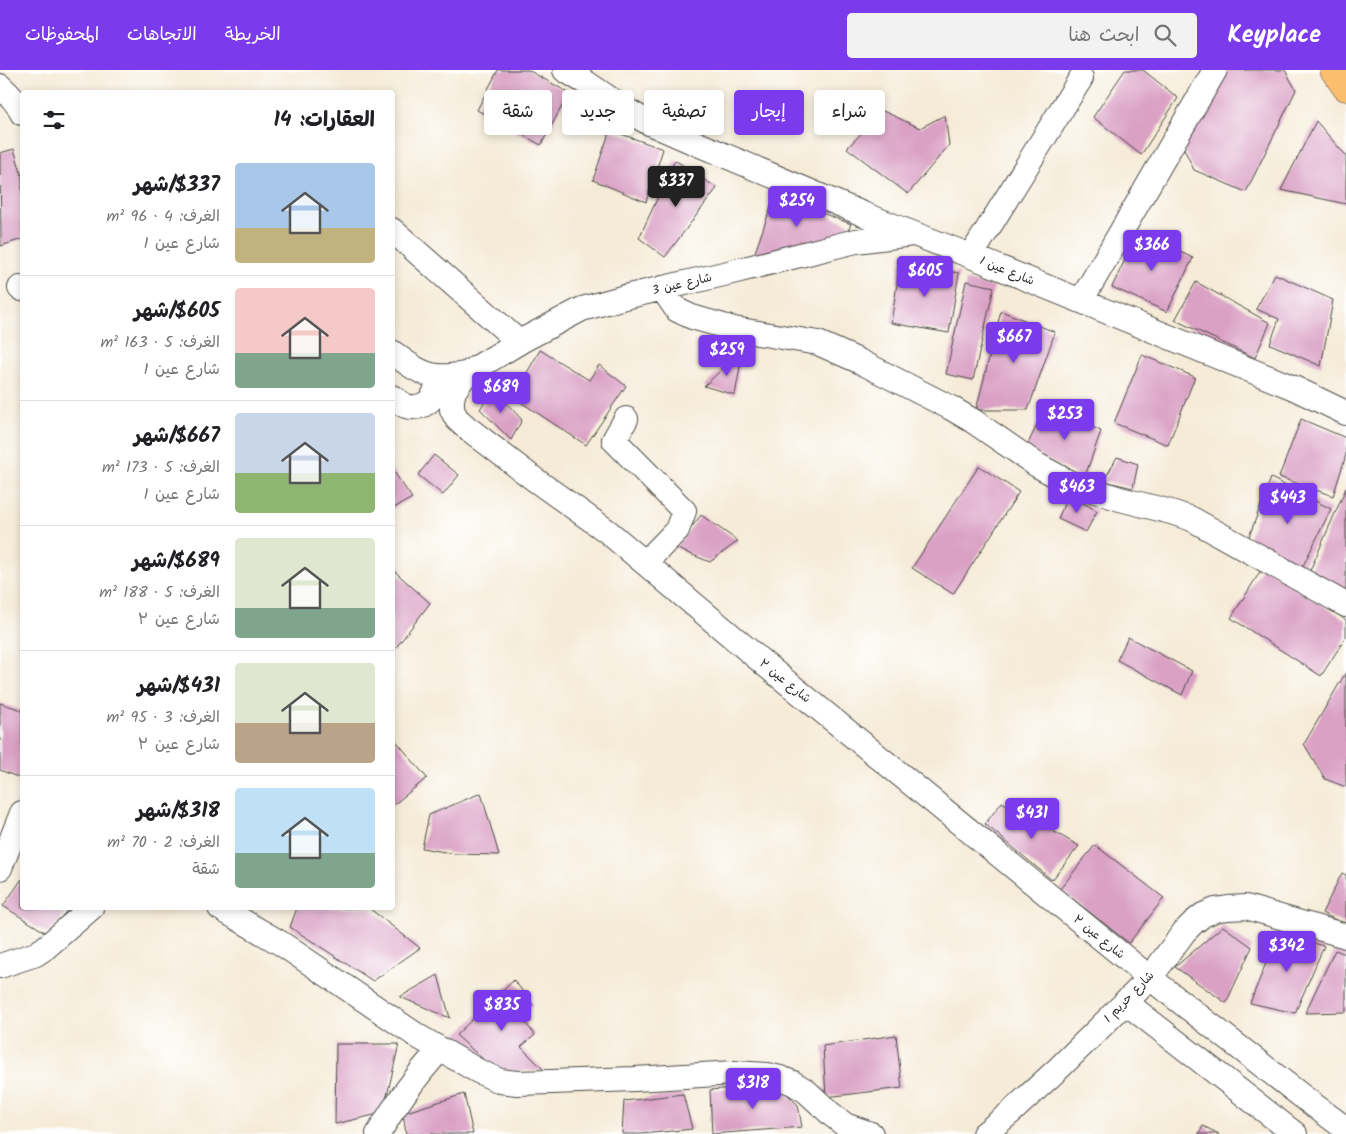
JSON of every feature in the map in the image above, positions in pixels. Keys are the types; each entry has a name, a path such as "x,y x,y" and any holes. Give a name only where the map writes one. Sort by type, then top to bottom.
{"main road":[{"path":"1334,70 1346,87"}],"street":[{"name":"شارع عين 1","path":"565,70 647,122 912,234 971,256 1285,384 1346,413"},
{"path":"1081,301 1216,70"},
{"path":"971,256 1081,78"},
{"path":"0,86 20,110"},
{"path":"395,233 519,342"},
{"name":"شارع عين 3","path":"466,374 519,342 582,309 856,241 912,234"},
{"path":"662,288 677,310 692,317 734,329 818,343 860,361 951,408 1037,465 1068,482 1120,500 1192,519 1346,605"},
{"path":"395,354 425,373 437,376 466,374"},
{"name":"شارع عين ٣","path":"466,374 454,391 452,400 452,410 457,419 466,427 607,531 767,666 1150,978 1346,1129"},
{"path":"395,399 407,407 418,407 425,404 436,390 437,376"},
{"path":"395,389 418,407"},
{"path":"626,419 614,440 684,511 677,530 645,563"},
{"path":"0,868 20,818"},
{"name":"شارع حريم 1","path":"984,1134 1060,1068 1150,978 1193,923 1203,915 1215,910 1246,907 1346,936"},
{"path":"0,966 36,954 89,910"},
{"path":"223,910 282,944 419,1037 478,1071 500,1081 517,1083 635,1079 734,1073 767,1075 793,1084 806,1092 830,1114 845,1124 871,1134"},
{"path":"1125,1002 1295,1134"},
{"path":"378,1134 407,1088 440,1049"}],"building":[{"path":"498,70 528,70 564,90 562,90 562,106 552,125 552,90 488,90"},
{"path":"1125,70 1143,70 1178,98 1141,155 1093,117"},
{"path":"1219,70 1285,70 1296,90 1246,192 1194,170 1179,138"},
{"path":"484,97 484,114 477,110"},
{"path":"885,112 920,128 945,115 949,145 908,194 847,148 860,135 885,135"},
{"path":"1316,121 1346,155 1346,204 1281,190"},
{"path":"523,135 546,135 541,145"},
{"path":"608,135 624,135 663,149 646,202 593,180"},
{"path":"14,149 20,169 20,240 1,246 0,153"},
{"path":"675,160 717,188 665,257 639,238"},
{"path":"775,195 851,224 846,236 753,258"},
{"path":"1138,232 1193,258 1167,312 1112,287"},
{"path":"900,264 959,273 949,333 891,323"},
{"path":"1275,274 1333,300 1321,366 1270,344 1279,319 1256,309"},
{"path":"966,281 994,287 973,380 946,374"},
{"path":"1196,282 1270,323 1255,358 1175,320"},
{"path":"1001,311 1055,332 1028,410 976,410"},
{"path":"540,350 589,380 599,365 626,386 586,445 513,397"},
{"path":"743,350 735,395 704,386"},
{"path":"1142,355 1195,377 1168,445 1114,423"},
{"path":"494,389 522,420 511,440 480,409"},
{"path":"1046,406 1101,431 1084,479 1026,448"},
{"path":"1301,419 1346,438 1346,455 1333,496 1279,477"},
{"path":"434,455 459,475 443,495 418,475"},
{"path":"1117,457 1138,464 1133,488 1104,481"},
{"path":"979,466 1019,492 953,594 912,568"},
{"path":"395,473 412,498 395,507"},
{"path":"1271,478 1331,509 1300,572 1247,542"},
{"path":"1346,488 1346,598 1309,573"},
{"path":"1068,494 1097,511 1086,532 1058,519"},
{"path":"701,515 738,541 710,562 675,548"},
{"path":"1263,567 1346,620 1346,637 1321,676 1231,618"},
{"path":"395,572 430,603 395,649"},
{"path":"1128,637 1192,671 1182,695 1117,660"},
{"path":"1346,672 1346,787 1325,779 1304,744"},
{"path":"0,703 20,709 20,778 0,770"},
{"path":"395,740 427,778 395,804"},
{"path":"481,793 499,855 456,854 422,848 429,815"},
{"path":"1002,802 1079,846 1052,880 985,824"},
{"path":"1095,845 1164,898 1129,943 1060,889"},
{"path":"1342,873 1346,875 1346,925 1322,913"},
{"path":"20,882 20,910 67,910 48,934 3,906"},
{"path":"296,910 372,910 420,948 373,981 290,927"},
{"path":"1223,926 1252,947 1226,1003 1175,967"},
{"path":"1278,933 1324,946 1295,1013 1250,1003"},
{"path":"1335,950 1346,954 1346,1012 1305,1013"},
{"path":"438,975 450,1018 400,997"},
{"path":"514,980 533,1005 520,1016 535,1035 521,1047 545,1071 496,1071 456,1035"},
{"path":"896,1035 902,1088 826,1097 823,1046"},
{"path":"336,1044 399,1044 383,1113 335,1124"},
{"path":"777,1084 798,1105 802,1127 712,1134 710,1090"},
{"path":"464,1094 473,1134 406,1134 403,1113"},
{"path":"683,1094 692,1129 622,1134 624,1101"},
{"path":"1203,1126 1219,1134 1199,1134"}]}
